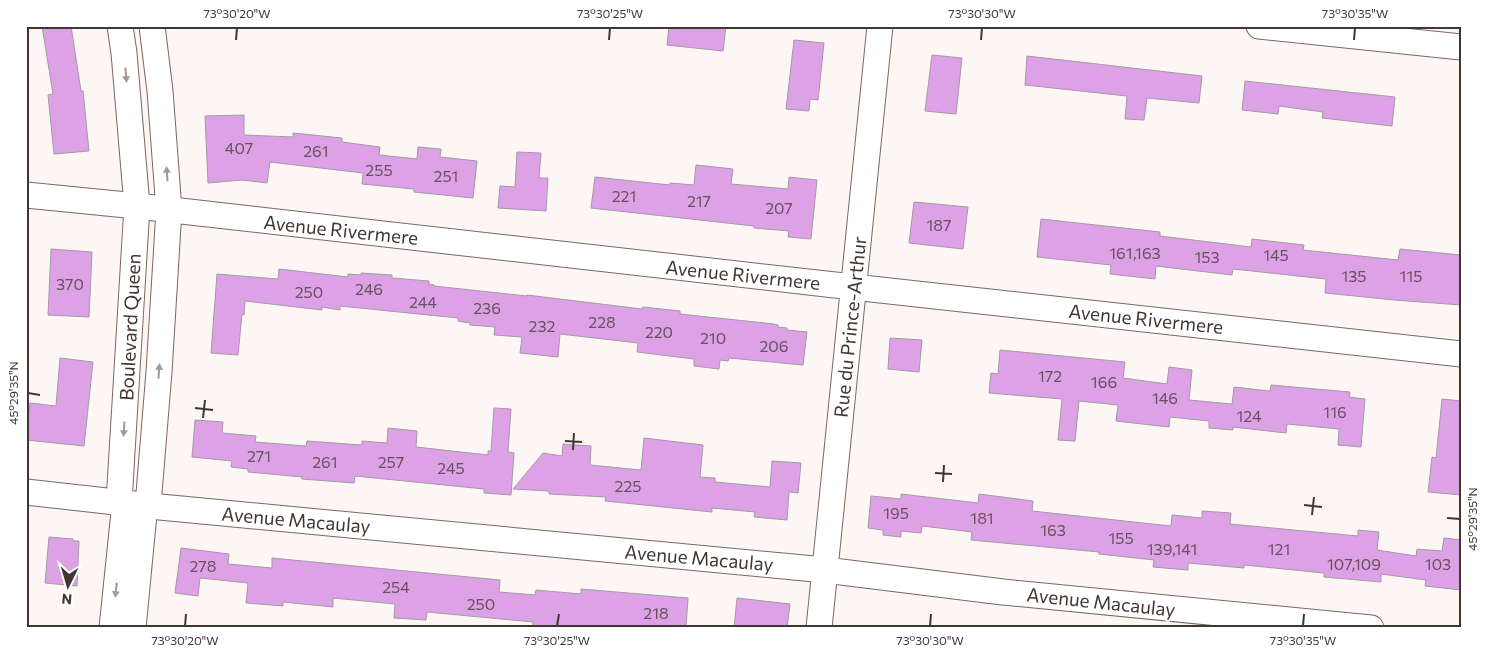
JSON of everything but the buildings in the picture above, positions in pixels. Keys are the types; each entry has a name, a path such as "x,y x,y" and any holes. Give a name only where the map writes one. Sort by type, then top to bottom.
{"street":[{"name":"Boulevard Queen","path":"112,628 124,512 119,502 137,206 120,26"},
{"name":"Boulevard Queen","path":"133,628 144,514 148,505 159,372 169,210 160,91 152,26"},
{"name":"Rue du Prince-Arthur","path":"819,628 880,26"},
{"path":"1259,26 1461,47"},
{"name":"Avenue Rivermere","path":"26,195 1461,354"},
{"name":"Avenue Macaulay","path":"26,492 825,570 1003,592 1371,628"}]}
